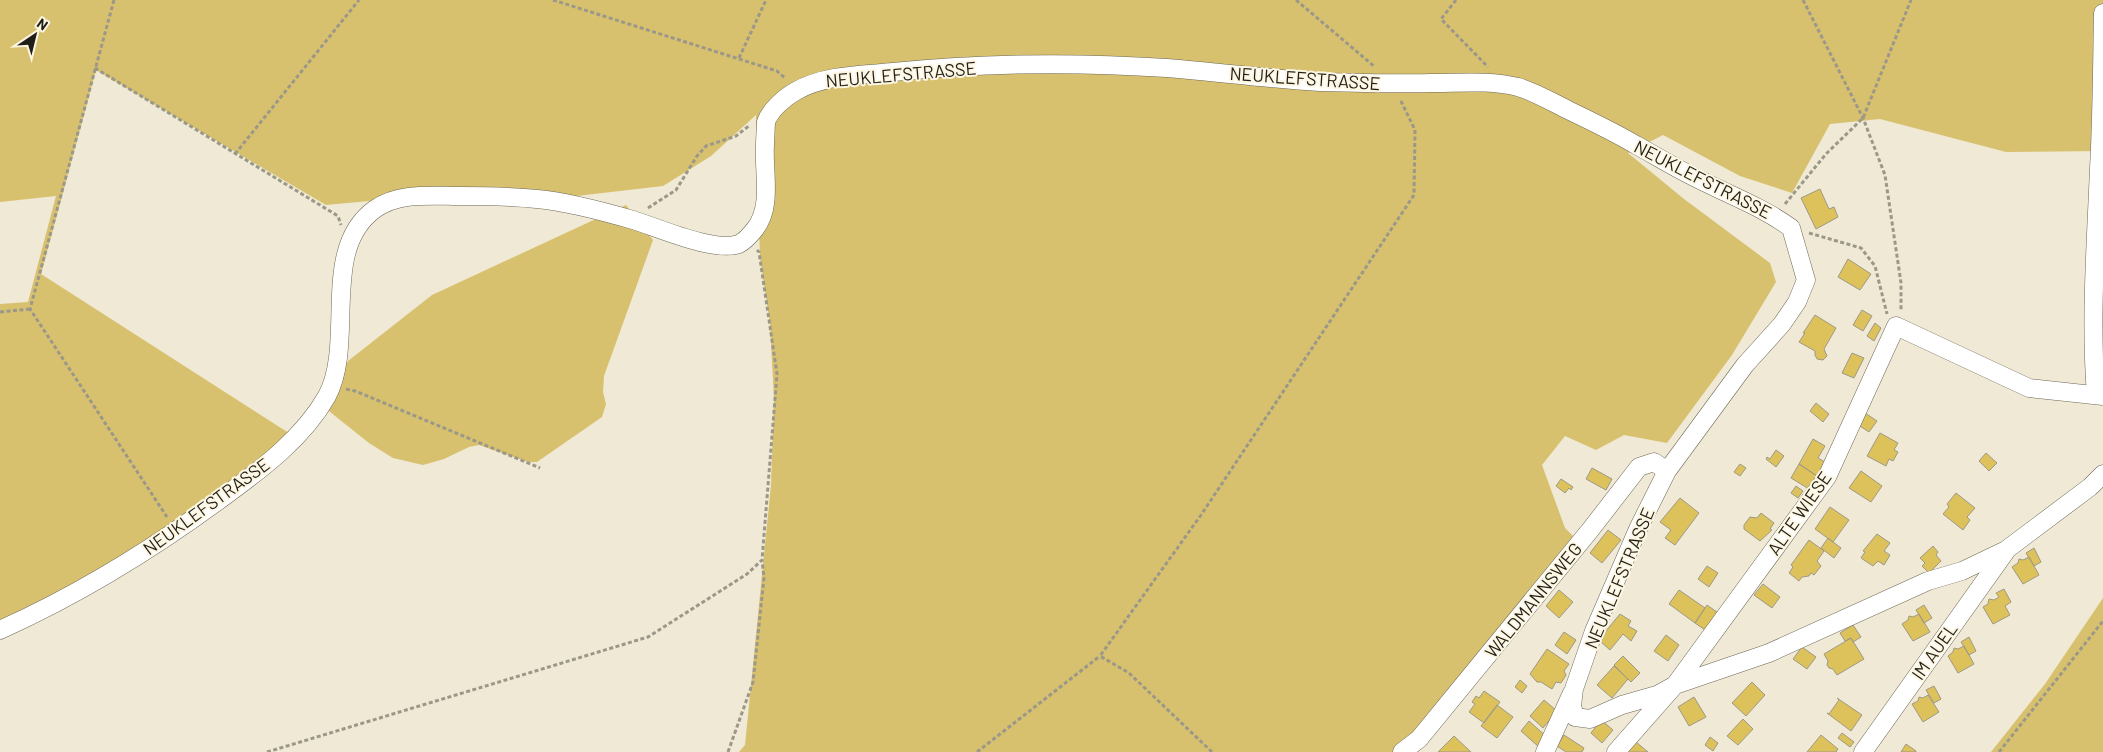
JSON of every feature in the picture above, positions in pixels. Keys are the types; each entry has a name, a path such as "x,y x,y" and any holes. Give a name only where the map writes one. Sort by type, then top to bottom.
{"street":[{"path":"1896,326 2029,388 2099,396 2093,360 2094,271 2103,13"},
{"name":"NEUKLEFSTRASSE","path":"0,630 100,578 177,532 267,466 305,426 327,395 335,372 343,272 349,244 358,225 372,211 399,197 438,196 539,199 630,219 710,245 737,245 746,239 764,216 766,201 764,165 766,122 773,110 786,97 798,89 815,83 844,77 942,67 1073,64 1163,68 1316,82 1390,84 1480,83 1519,87 1630,141 1693,177 1776,216 1791,228 1806,280 1797,302 1782,324 1745,365 1667,471 1638,529 1594,631 1574,690 1572,706 1575,717 1590,719 1622,705 1657,695 1675,685 1769,653 1928,581 1962,571 2006,550 2090,487 2103,474"},
{"name":"ALTE WIESE","path":"1616,752 1675,685 1827,478 1896,326"},
{"name":"WALDMANNSWEG","path":"1402,752 1424,732 1591,529 1639,467 1654,462 1667,471"},
{"name":"IM AUEL","path":"1863,752 2006,550"},
{"path":"1545,752 1574,690"}],"path":[{"path":"114,0 30,309 177,532"},
{"path":"235,154 359,0"},
{"path":"554,0 777,71 798,89"},
{"path":"739,58 766,0"},
{"path":"977,752 1100,656 1201,515 1414,195 1415,130 1405,107 1390,84 1373,64 1296,0"},
{"path":"1456,0 1441,19 1506,86"},
{"path":"1803,0 1863,118 1885,175 1901,283 1901,313 1896,326"},
{"path":"1776,216 1826,154 1863,118 1911,0"},
{"path":"95,68 338,216 349,244"},
{"path":"630,219 676,190 697,156 706,146 736,136 761,116 773,110"},
{"path":"1791,228 1861,248 1876,266 1885,311 1896,326"},
{"path":"728,752 753,682 764,578 762,560 777,374 760,252 746,239"},
{"path":"0,312 30,309"},
{"path":"330,386 355,391 540,468"},
{"path":"267,752 648,637 747,574 762,560"},
{"path":"1999,752 2103,621"},
{"path":"1100,656 1129,673 1212,752"}],"shaded area":[{"path":"0,0 2103,0 2103,151 2006,152 1880,119 1830,124 1792,193 1740,176 1663,135 1628,153 1684,199 1770,263 1776,282 1732,355 1667,443 1624,435 1596,450 1565,436 1542,465 1565,528 1585,548 1414,752 739,752 745,745 771,485 774,399 770,324 760,258 756,115 711,156 663,186 568,197 487,190 326,205 96,70 41,274 292,435 195,511 122,559 0,625 0,304 28,302 56,196 0,202"},
{"path":"626,205 653,240 604,376 603,392 606,404 602,417 537,462 528,462 479,445 423,465 393,458 369,443 325,408 348,361 432,295"},
{"path":"2103,598 2103,752 1991,752 2045,684"}],"building":[{"path":"1820,189 1829,209 1834,207 1838,217 1816,229 1801,198"},
{"path":"1848,259 1871,274 1860,290 1838,277"},
{"path":"1862,310 1872,316 1863,331 1853,325"},
{"path":"1815,315 1836,328 1824,349 1827,356 1823,360 1817,359 1815,351 1799,342"},
{"path":"1875,323 1881,328 1874,341 1867,336"},
{"path":"1852,353 1864,358 1854,378 1842,373"},
{"path":"1816,403 1829,414 1823,422 1810,411"},
{"path":"1865,413 1877,421 1869,432 1857,424"},
{"path":"1880,433 1898,443 1894,450 1898,452 1893,461 1889,459 1886,466 1867,456"},
{"path":"1813,439 1825,446 1818,458 1825,462 1817,476 1799,464"},
{"path":"1776,450 1784,456 1776,467 1766,459 1767,457 1770,459"},
{"path":"1986,453 1997,463 1989,471 1979,461"},
{"path":"1740,464 1746,468 1740,476 1734,472"},
{"path":"1799,464 1817,476 1809,489 1791,478"},
{"path":"1592,468 1612,479 1606,490 1586,479"},
{"path":"1861,471 1882,486 1871,502 1849,488"},
{"path":"1561,479 1573,487 1571,490 1569,488 1565,493 1556,486"},
{"path":"1796,486 1803,491 1798,498 1791,493"},
{"path":"1956,493 1975,508 1967,517 1970,520 1963,530 1943,514 1949,507 1947,504"},
{"path":"1680,498 1699,513 1675,545 1665,538 1671,530 1660,522"},
{"path":"1830,507 1849,520 1833,542 1815,529"},
{"path":"1761,513 1774,523 1770,529 1772,530 1760,541 1744,529 1744,525 1750,517 1757,518"},
{"path":"1608,530 1621,540 1602,563 1590,553"},
{"path":"1877,534 1890,543 1884,551 1890,555 1884,565 1878,561 1873,566 1861,558 1865,552 1863,551"},
{"path":"1828,538 1841,548 1834,558 1821,548"},
{"path":"1809,540 1824,551 1817,561 1821,566 1814,575 1811,573 1809,576 1802,577 1799,581 1789,573 1793,567 1791,565"},
{"path":"1933,546 1938,552 1936,555 1941,561 1929,573 1922,566 1925,563 1920,558"},
{"path":"2034,548 2041,562 2034,566 2026,553"},
{"path":"2029,557 2039,575 2023,584 2012,567 2018,563 2019,559 2023,560"},
{"path":"1707,566 1718,573 1709,587 1698,579"},
{"path":"1763,584 1780,597 1772,608 1754,595"},
{"path":"2004,589 2011,602 2005,606 2010,615 1993,624 1983,607 1988,604 1989,599 1994,600 1999,597 1996,593"},
{"path":"1559,590 1573,602 1559,618 1546,606"},
{"path":"1679,590 1705,608 1695,623 1669,604"},
{"path":"1707,605 1721,615 1708,632 1695,623"},
{"path":"1924,605 1932,618 1924,623 1916,610"},
{"path":"1620,614 1631,621 1628,626 1637,631 1631,641 1623,634 1610,650 1601,642 1606,631"},
{"path":"1919,614 1930,632 1913,641 1902,624 1908,620 1909,616 1913,617"},
{"path":"1853,625 1861,637 1853,642 1851,638 1845,641 1840,633"},
{"path":"1564,632 1576,640 1567,654 1555,645"},
{"path":"1666,635 1679,645 1668,661 1654,651"},
{"path":"1969,637 1976,651 1969,655 1961,642"},
{"path":"1851,638 1864,659 1837,675 1827,665 1828,661 1824,654"},
{"path":"1964,646 1974,664 1958,673 1948,656 1953,652 1954,648 1958,649"},
{"path":"1802,647 1816,657 1807,669 1793,659"},
{"path":"1547,649 1569,664 1564,671 1566,675 1561,683 1556,682 1552,689 1541,682 1537,682 1530,674"},
{"path":"1623,656 1640,673 1631,682 1614,665"},
{"path":"1614,666 1628,679 1612,698 1597,685"},
{"path":"1520,680 1527,686 1522,693 1515,687"},
{"path":"1752,682 1765,695 1746,716 1732,703"},
{"path":"1934,686 1941,699 1934,703 1926,690"},
{"path":"1484,691 1500,702 1484,723 1469,712 1475,704 1472,702 1476,696 1479,698"},
{"path":"1928,695 1939,712 1923,722 1912,704 1918,701 1919,697 1923,698"},
{"path":"1694,697 1706,717 1689,726 1678,707"},
{"path":"1837,698 1862,715 1851,731 1827,713 1829,714 1839,700"},
{"path":"1544,700 1557,711 1543,728 1530,716"},
{"path":"1497,705 1513,717 1497,738 1481,726"},
{"path":"1743,719 1753,729 1738,745 1727,736"},
{"path":"1601,720 1613,730 1602,743 1591,733"},
{"path":"1529,721 1548,738 1540,748 1521,731"},
{"path":"1842,733 1854,742 1850,747 1838,738"},
{"path":"1564,735 1584,748 1582,752 1566,752 1557,746"},
{"path":"1821,735 1838,749 1836,752 1807,752"},
{"path":"1454,736 1471,752 1438,752"},
{"path":"1710,737 1718,743 1713,751 1705,745"},
{"path":"1636,742 1648,752 1627,752"},
{"path":"1906,744 1916,751 1916,752 1901,752"}]}
